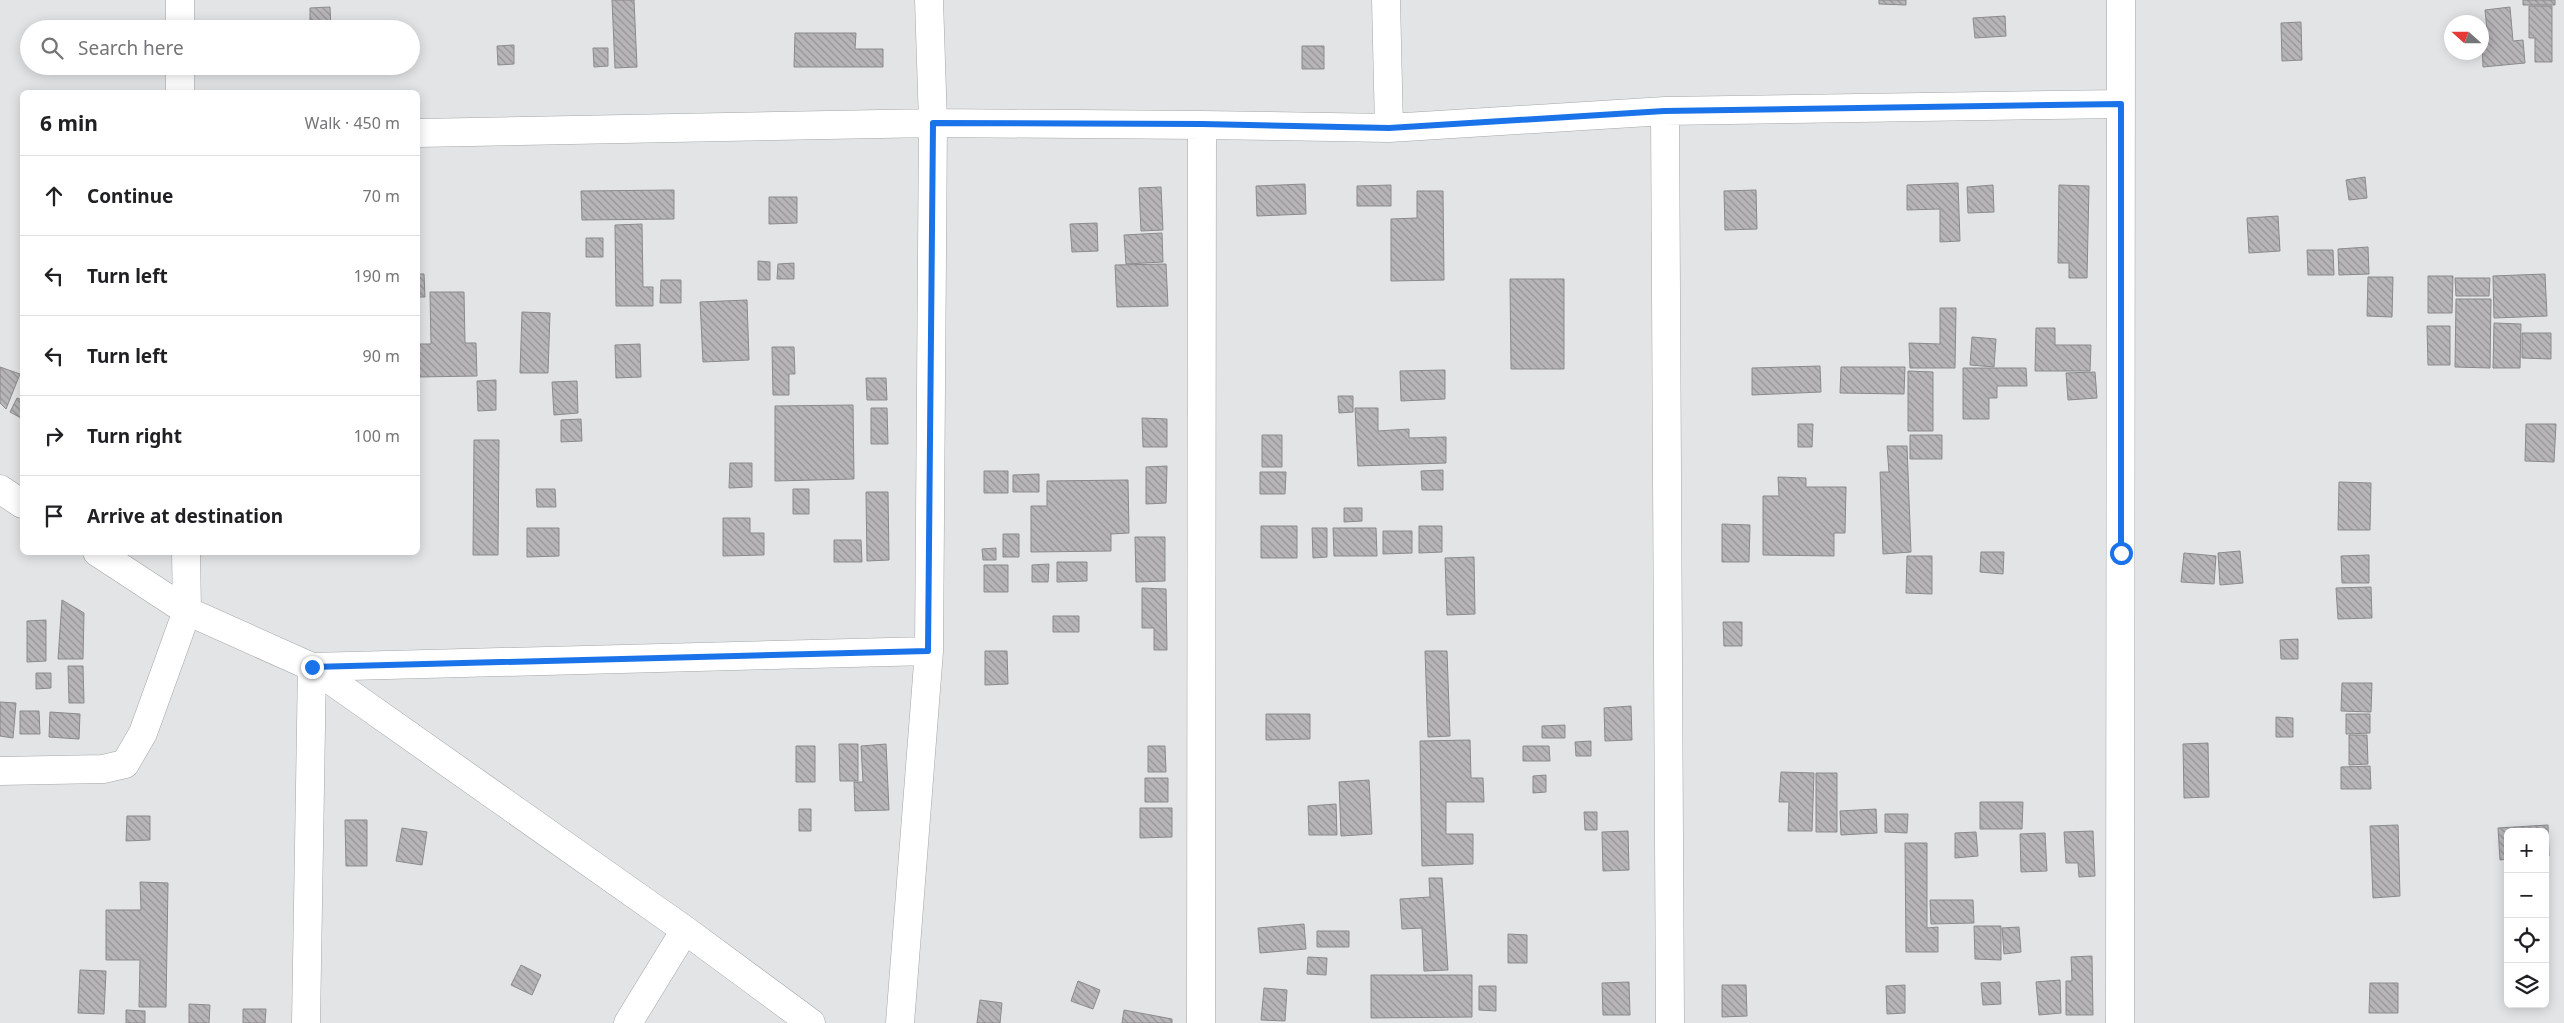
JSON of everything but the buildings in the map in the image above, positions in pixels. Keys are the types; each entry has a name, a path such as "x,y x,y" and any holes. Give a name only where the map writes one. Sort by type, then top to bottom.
{"street":[{"path":"180,0 180,20"},
{"path":"900,1023 928,651 933,123 929,0"},
{"path":"1386,0 1389,128"},
{"path":"2120,1023 2121,0"},
{"path":"180,75 180,90"},
{"path":"420,133 933,123 1202,124 1389,128 1664,111 2121,104"},
{"path":"1664,111 1670,1023"},
{"path":"1201,1023 1202,124"},
{"path":"0,489 20,503"},
{"path":"102,555 187,611 312,667 685,930 811,1023"},
{"path":"0,771 103,769 125,764 143,733 187,611 186,555"},
{"path":"312,667 928,651"},
{"path":"306,1023 312,667"},
{"path":"628,1023 685,930"}],"route":[{"path":"312,667 928,651 933,123 1202,124 1389,128 1664,111 1870,110 2121,104 2121,553"}]}
